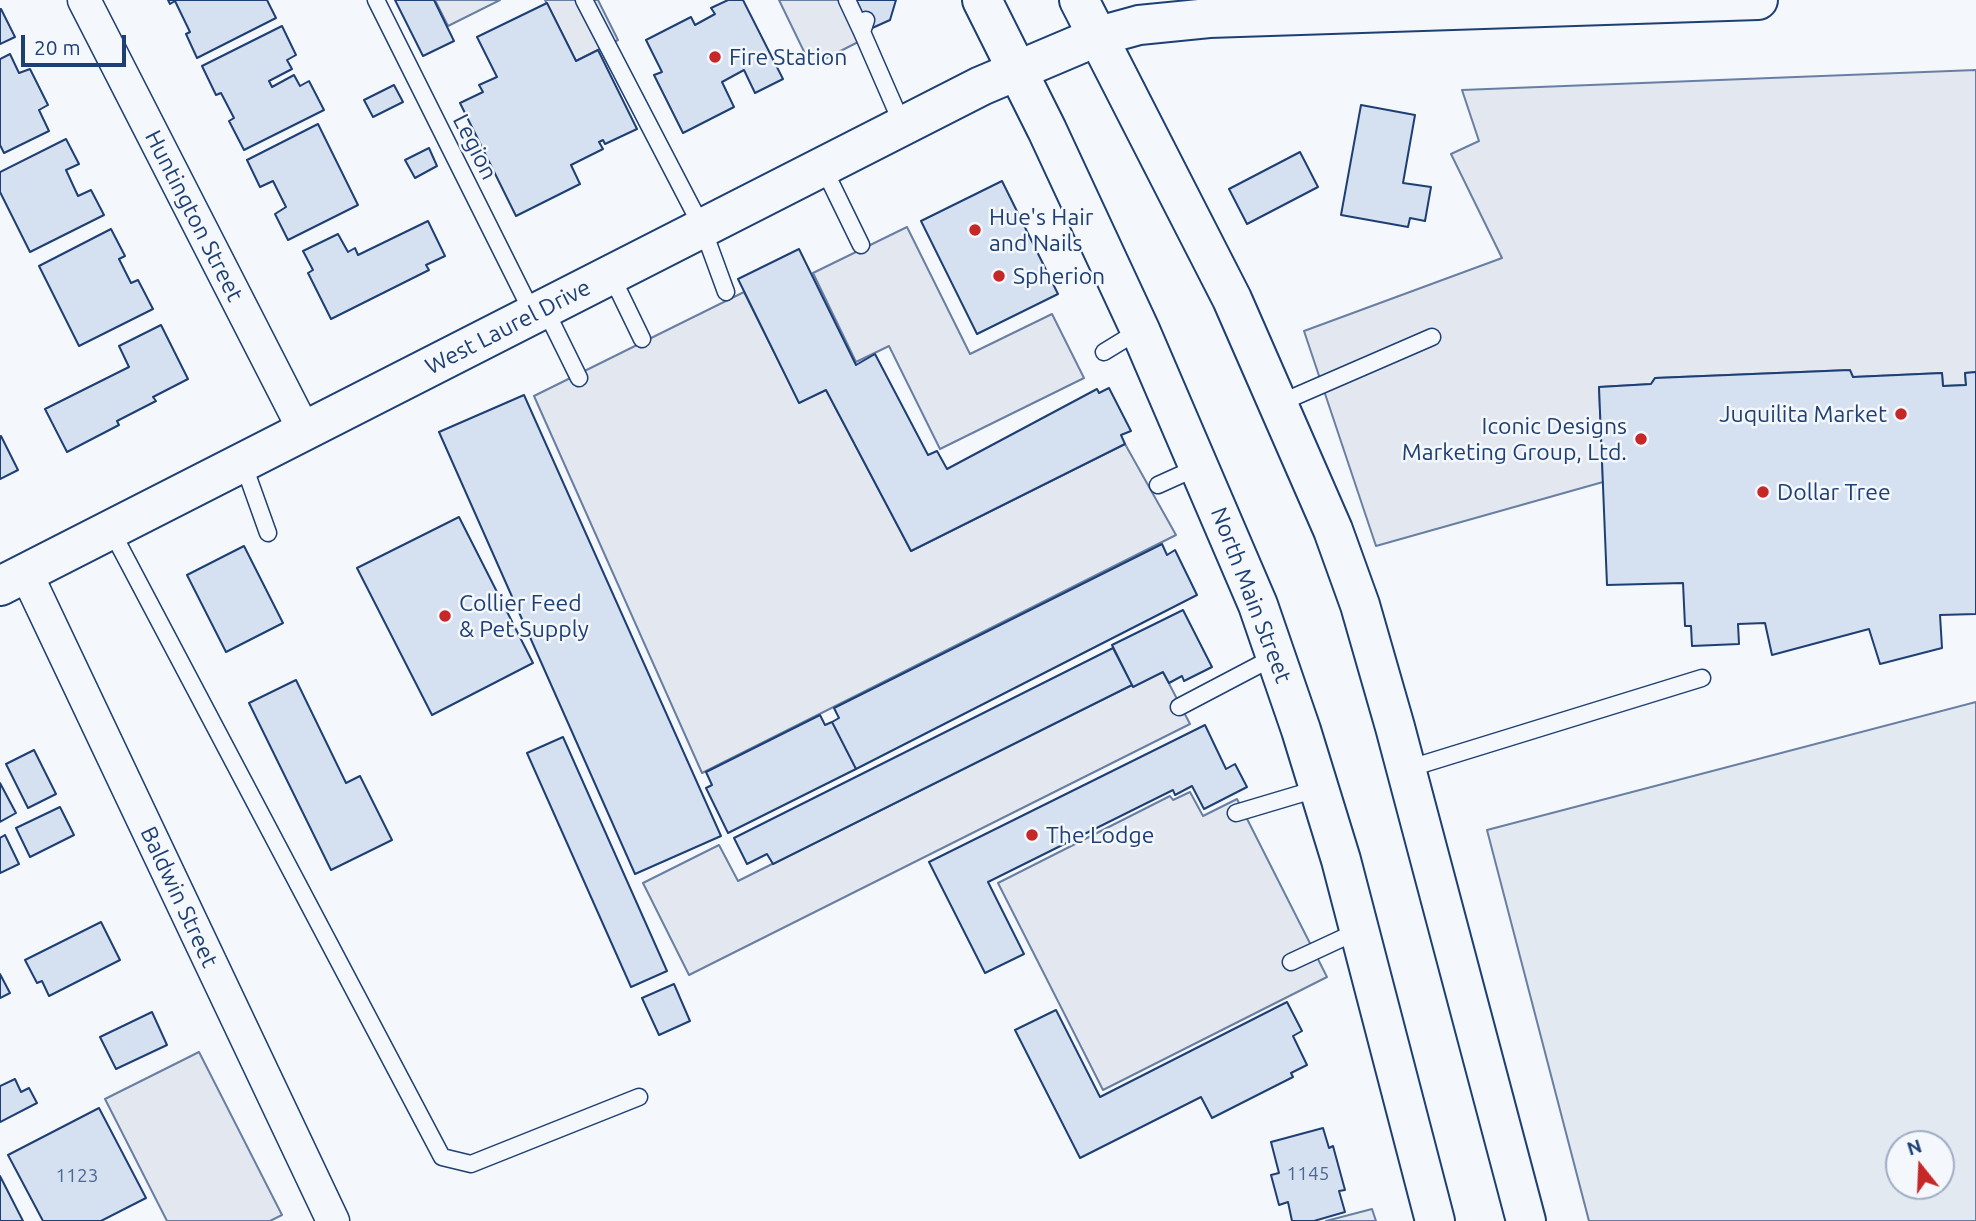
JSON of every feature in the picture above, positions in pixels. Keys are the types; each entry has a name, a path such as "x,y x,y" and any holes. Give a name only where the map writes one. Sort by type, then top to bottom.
{"main road":[{"name":"North Main Street","path":"982,0 1140,330 1200,466 1276,656 1320,788 1360,930 1435,1221"},
{"path":"1079,0 1232,299 1280,402 1329,520 1360,605 1407,769 1526,1221"},
{"name":"West Laurel Drive","path":"13,579 903,126 1017,70 1123,28 1319,7 1758,0"}],"street":[{"name":"Huntington Street","path":"83,0 305,432"},
{"name":"Baldwin Street","path":"13,579 333,1221"}],"lane":[{"name":"Legion","path":"376,0 539,311 579,378"},
{"path":"584,0 703,229 726,292"},
{"path":"847,0 864,26 903,126"},
{"path":"823,167 861,245"},
{"path":"611,275 642,339"},
{"path":"1104,352 1140,330"},
{"path":"1280,402 1432,337"},
{"path":"243,463 268,533"},
{"path":"1158,485 1200,466"},
{"path":"111,530 442,1157 471,1164 639,1097"},
{"path":"1179,707 1276,656"},
{"path":"1407,769 1702,678"},
{"path":"1236,813 1320,788"},
{"path":"1291,962 1360,930"}],"shaded area":[{"path":"435,0 500,0 448,26"},
{"path":"545,0 598,0 618,40 576,61"},
{"path":"779,0 846,0 866,38 811,66"},
{"path":"1976,70 1976,372 1965,373 1966,385 1943,386 1942,373 1853,377 1849,370 1655,378 1651,384 1599,387 1603,482 1376,546 1304,331 1502,258 1451,154 1479,141 1462,90"},
{"path":"907,227 970,354 1052,314 1084,378 940,449 889,346 856,362 813,273"},
{"path":"744,292 799,402 826,390 911,551 1125,444 1176,535 702,773 534,396"},
{"path":"1163,672 1190,724 689,975 643,883 719,845 738,881"},
{"path":"1976,702 1976,1221 1589,1221 1487,830"},
{"path":"1190,792 1203,816 1237,799 1327,977 1103,1090 998,883 1170,796 1173,800"},
{"path":"199,1052 282,1215 270,1221 167,1221 105,1099"},
{"path":"1372,1209 1376,1221 1326,1221"}],"building":[{"path":"168,0 267,0 276,18 197,58 186,34 190,32 175,1 170,4"},
{"path":"395,0 434,0 454,41 423,56"},
{"path":"728,0 743,0 783,79 755,93 744,70 722,82 734,107 683,133 654,75 662,72 646,40 691,17 695,25 715,14 711,8"},
{"path":"856,0 896,0 890,20 870,29"},
{"path":"547,3 576,61 598,50 637,129 605,144 603,140 599,142 603,149 571,165 580,184 516,216 460,103 483,92 479,85 497,77 477,37"},
{"path":"0,9 15,37 0,44"},
{"path":"282,26 296,55 287,60 292,69 269,81 272,87 294,75 300,86 309,81 324,110 244,150 229,121 234,118 221,93 216,95 202,66"},
{"path":"10,54 19,73 30,69 48,105 39,110 49,131 4,153 0,145 0,59"},
{"path":"394,85 403,102 373,117 364,100"},
{"path":"1361,105 1415,115 1403,183 1431,187 1425,221 1410,218 1408,227 1341,215"},
{"path":"318,124 358,205 288,240 275,214 286,207 273,181 260,187 247,160"},
{"path":"66,139 79,164 66,170 78,196 91,190 104,215 30,252 0,192 0,172"},
{"path":"429,148 437,166 415,178 405,160"},
{"path":"1300,152 1318,187 1247,224 1229,189"},
{"path":"1002,181 1058,294 977,334 921,221"},
{"path":"428,221 445,256 426,265 429,270 331,319 308,273 313,270 303,251 338,234 348,252 355,248 358,255"},
{"path":"111,229 125,256 119,259 131,283 138,280 153,309 79,346 39,266"},
{"path":"799,249 856,365 875,354 928,455 937,451 947,469 1097,389 1099,393 1109,388 1131,431 1121,435 1125,444 911,551 826,390 799,403 738,279"},
{"path":"161,325 188,379 153,397 156,401 117,421 119,425 67,452 45,409 129,367 119,346"},
{"path":"1850,370 1853,377 1942,373 1943,386 1966,385 1965,373 1976,372 1976,614 1940,615 1942,648 1880,664 1869,629 1772,655 1765,623 1738,624 1739,644 1692,646 1691,626 1685,626 1683,583 1607,585 1599,387 1651,384 1655,378"},
{"path":"524,395 721,836 635,874 439,432"},
{"path":"0,437 18,470 0,479"},
{"name":"Collier Feed & Pet Supply","path":"459,517 533,663 432,715 357,568"},
{"path":"1162,544 1167,555 1175,550 1197,595 856,769 832,722 839,718 834,708"},
{"path":"244,546 283,623 226,652 187,575"},
{"path":"1183,610 1212,667 1184,681 1182,676 1169,683 1163,672 1133,687 1112,645"},
{"path":"1113,648 1132,685 773,864 767,854 747,864 734,838"},
{"path":"296,680 346,783 360,776 392,840 331,870 249,703"},
{"path":"820,715 825,725 832,722 856,769 728,833 706,788 712,785 706,772"},
{"name":"The Lodge","path":"1205,725 1226,769 1235,764 1247,787 1204,809 1192,786 1175,795 1173,790 988,882 1024,954 985,973 929,862"},
{"path":"563,737 667,971 631,987 527,753"},
{"path":"34,750 56,794 28,808 6,764"},
{"path":"0,783 16,813 0,822"},
{"path":"60,807 74,835 30,857 16,828"},
{"path":"5,835 19,864 0,873 0,838"},
{"path":"101,922 120,960 49,996 42,981 37,983 25,960"},
{"path":"0,974 10,993 0,998"},
{"path":"674,984 690,1021 659,1035 642,998"},
{"path":"1287,1002 1302,1031 1293,1036 1307,1065 1291,1073 1293,1077 1212,1118 1201,1097 1080,1158 1015,1030 1056,1010 1100,1097"},
{"path":"152,1012 167,1045 116,1069 100,1037"},
{"path":"15,1079 21,1092 29,1088 37,1103 0,1122 0,1086"},
{"path":"99,1108 146,1198 101,1221 43,1221 8,1155"},
{"path":"1323,1128 1329,1148 1333,1146 1345,1190 1339,1191 1345,1212 1314,1221 1292,1221 1288,1202 1279,1205 1271,1175 1279,1173 1271,1142"},
{"path":"0,1176 23,1221 0,1221"}],"place":[{"name":"Fire Station","path":"715,57"},
{"name":"Hue's Hair and Nails","path":"975,230"},
{"name":"Spherion","path":"999,276"},
{"name":"Juquilita Market","path":"1901,414"},
{"name":"Iconic Designs Marketing Group, Ltd.","path":"1641,439"},
{"name":"Dollar Tree","path":"1763,492"},
{"name":"Collier Feed & Pet Supply","path":"445,616"},
{"name":"The Lodge","path":"1032,835"}]}
